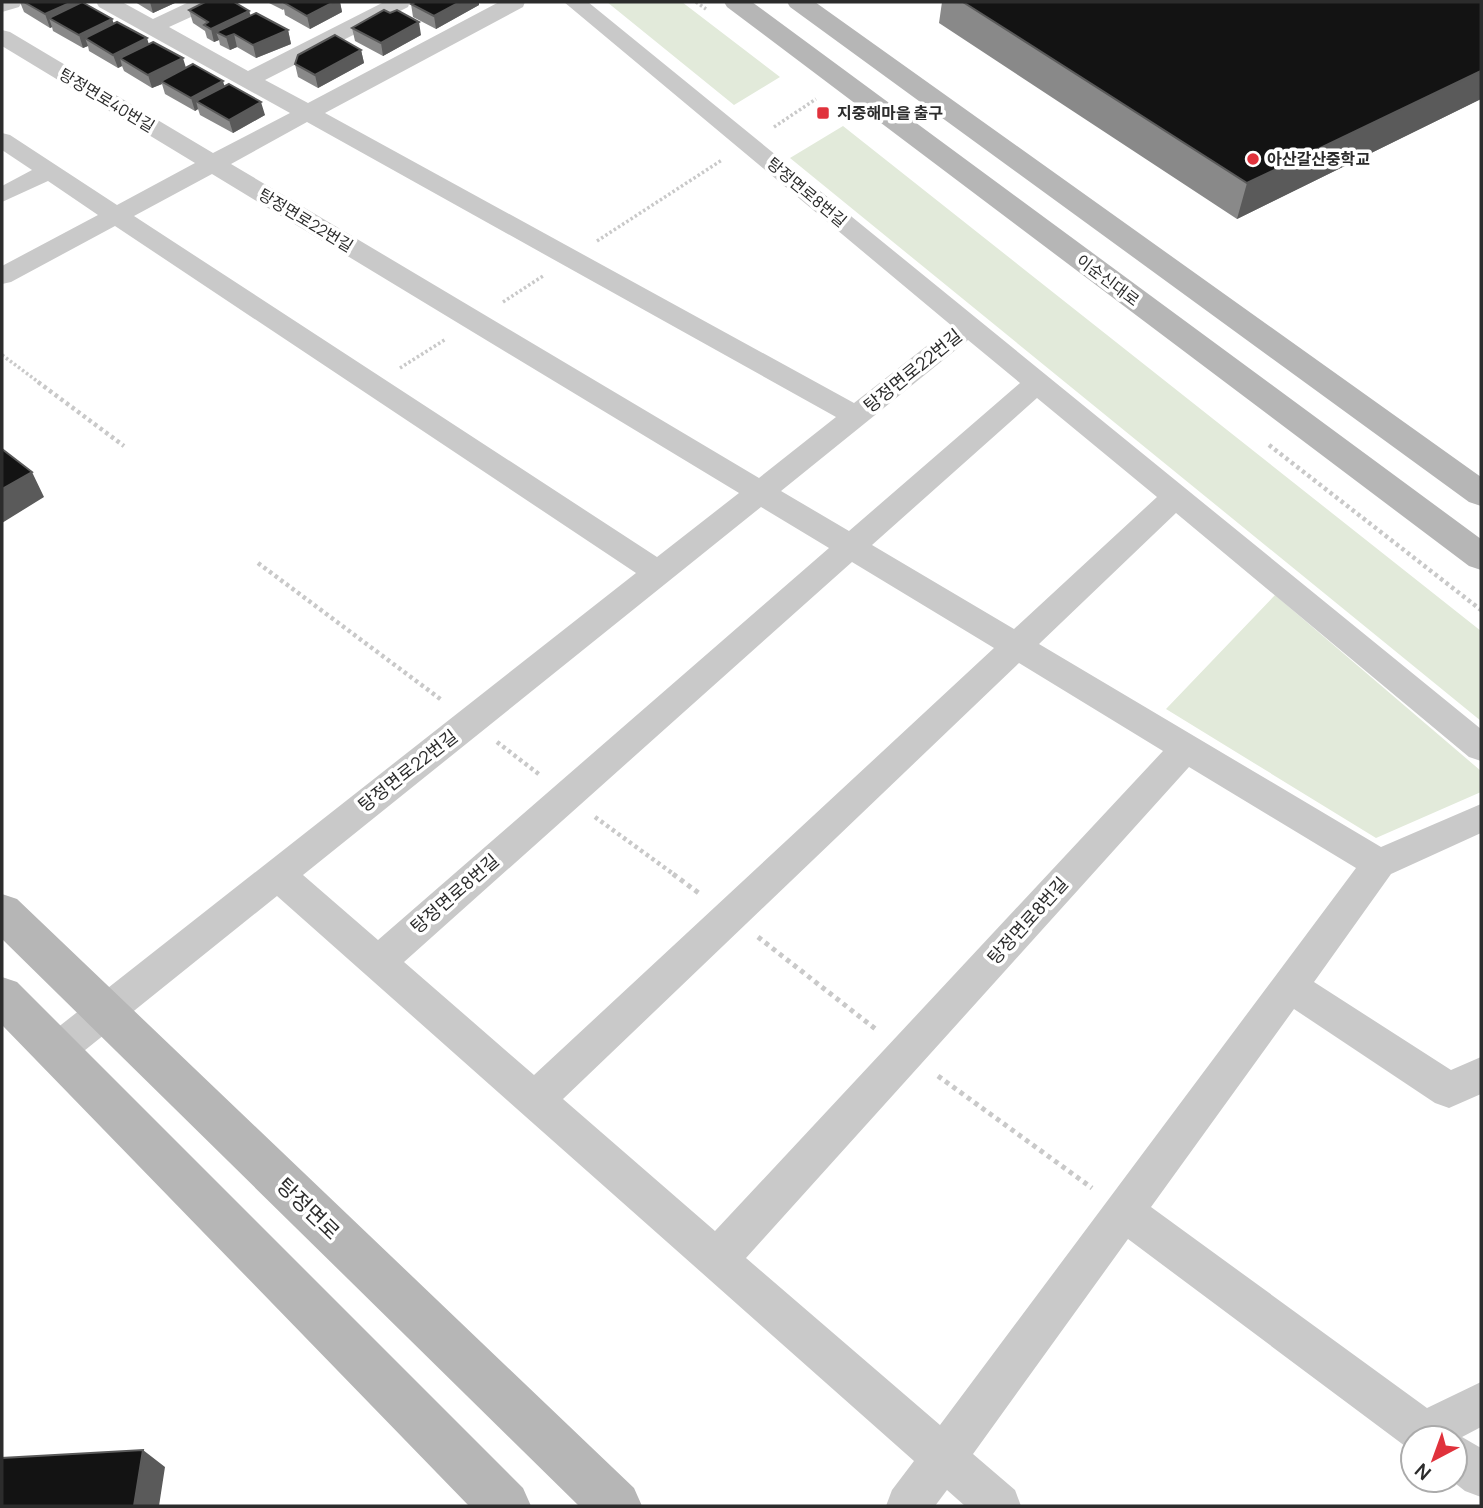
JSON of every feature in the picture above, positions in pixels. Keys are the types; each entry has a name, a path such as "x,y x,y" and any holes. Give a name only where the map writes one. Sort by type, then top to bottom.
{"main road":[{"name":"이순신대로","path":"736,2 1481,557"},
{"path":"799,2 1481,494"},
{"name":"탕정면로","path":"2,912 616,1506"},
{"path":"2,996 505,1506"}],"street":[{"path":"2,6 11,2"},
{"path":"107,2 308,113"},
{"path":"153,27 205,2"},
{"path":"248,80 400,2"},
{"path":"2,276 515,2"},
{"name":"탕정면로8번길","path":"575,2 1481,748"},
{"name":"탕정면로40번길","path":"2,37 213,164"},
{"name":"탕정면로22번길","path":"308,113 856,416"},
{"path":"2,140 658,573"},
{"name":"탕정면로22번길","path":"213,164 760,492"},
{"path":"2,195 49,171"},
{"name":"탕정면로22번길","path":"57,1051 969,326"},
{"name":"탕정면로8번길","path":"378,962 1038,382"},
{"path":"760,492 1379,864"},
{"path":"535,1100 1176,496"},
{"name":"탕정면로8번길","path":"717,1260 1186,748"},
{"path":"908,1506 1379,864 1481,818"},
{"path":"278,875 999,1506"},
{"path":"1290,986 1449,1090 1481,1075"},
{"path":"1124,1212 1413,1424"},
{"path":"1458,1424 1481,1404"}],"path":[{"path":"2,355 124,446"},
{"path":"258,563 730,916 907,1053 1124,1212"}],"green space":[{"path":"607,2 682,2 780,77 734,105"},
{"path":"843,126 1481,631 1481,721 790,158"},
{"path":"1275,595 1481,771 1481,792 1376,838 1166,709"}],"building":[{"path":"24,2 72,2 45,14"},
{"path":"82,2 112,19 79,35 49,18"},
{"path":"205,2 234,2 249,11 211,29 204,25 208,22 189,10"},
{"path":"283,2 334,2 307,16"},
{"path":"460,2 434,16 411,4"},
{"name":"아산갈산중학교","path":"963,2 1481,2 1481,71 1247,183"},
{"path":"384,10 390,13 397,10 419,22 381,43 352,28"},
{"path":"256,13 288,30 253,45 234,34 226,37 216,32"},
{"path":"117,22 147,38 113,55 85,38"},
{"path":"335,35 361,50 315,75 295,64 298,55"},
{"path":"153,42 183,58 148,75 120,58"},
{"path":"193,64 223,81 191,98 161,81"},
{"path":"229,84 261,102 229,120 196,101"},
{"path":"2,449 32,472 2,489"},
{"path":"143,1450 134,1506 2,1506 2,1458"}],"place":[{"name":"지중해마을 출구","path":"823,113"},
{"name":"아산갈산중학교","path":"1253,159"}]}
